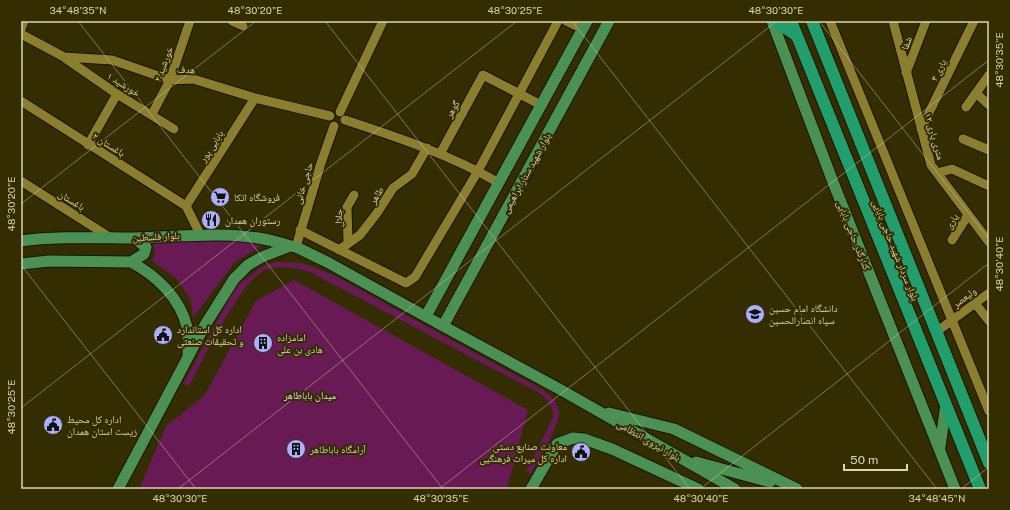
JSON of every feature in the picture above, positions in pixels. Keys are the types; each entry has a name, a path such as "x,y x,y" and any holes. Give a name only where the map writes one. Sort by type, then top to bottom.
{"highway":[{"path":"773,21 796,35"},
{"name":"بلوار سردار شهید حاجی بابایی","path":"791,21 980,489"},
{"name":"بلوار سردار شهید حاجی بابایی","path":"812,21 989,463"},
{"path":"935,377 952,371"}],"main road":[{"name":"بلوار شهید ستار ابراهیمی","path":"444,326 609,21"},
{"name":"کنارگذر حاجی بابایی","path":"773,21 833,182 940,448 955,489"},
{"name":"بلوار شهید ستار ابراهیمی","path":"426,316 585,25"},
{"name":"بلوار فلسطین","path":"21,241 47,238 134,238 200,234 254,236 293,247"},
{"path":"131,262 144,254 146,247 134,238"},
{"path":"118,489 222,295 234,278 248,265 262,257 293,247 444,326"},
{"path":"21,264 49,260 131,262 156,279 176,301 187,328 188,357"},
{"path":"441,288 441,294 447,300 451,302 458,300"},
{"name":"بلوار نیروی انتظامی","path":"444,326 597,410 735,489"},
{"path":"940,448 946,404"},
{"path":"597,410 674,429 797,489"},
{"name":"بلوار نیروی انتظامی","path":"531,489 557,444 568,439 584,439 612,449 696,489"},
{"path":"681,458 765,480 782,489"}],"street":[{"path":"21,29 24,21"},
{"name":"خورشید ۲","path":"152,114 170,80 190,21"},
{"path":"232,21 243,26"},
{"path":"383,21 342,116 341,126 334,126 331,124 330,116 332,113 342,116 427,148 478,171 499,183"},
{"path":"300,230 406,283 415,277 478,171 558,21"},
{"path":"566,21 585,25"},
{"path":"830,21 989,411"},
{"name":"۱۲ متری یاری","path":"893,21 931,165 989,242"},
{"name":"شفا","path":"906,73 926,21"},
{"name":"یاری ۴","path":"921,129 974,21"},
{"name":"هدف","path":"21,34 64,57 112,60 170,80 193,79 255,98 330,116"},
{"name":"خورشید ۱","path":"64,57 117,94 152,114 174,129"},
{"name":"گوهر","path":"440,154 483,75 519,94"},
{"path":"966,107 988,77"},
{"path":"976,93 989,105"},
{"path":"88,145 117,94"},
{"path":"519,94 541,105"},
{"name":"بابایی پور","path":"186,206 255,98"},
{"name":"باغستان ۲","path":"21,101 186,206"},
{"name":"حاجی خانی","path":"293,247 334,126"},
{"path":"963,139 989,150"},
{"name":"طاهر","path":"339,250 348,242 360,235 377,213 393,188 412,174 427,148"},
{"path":"937,173 952,169 989,186"},
{"name":"باغستان","path":"21,181 111,238"},
{"name":"جلال","path":"348,242 347,207 354,196"},
{"path":"186,206 200,234"},
{"name":"یاری","path":"952,240 968,214"},
{"name":"ولیعصر","path":"936,332 989,293"},
{"path":"975,303 989,321"},
{"path":"980,389 989,385"}],"green space":[{"path":"243,240 261,246 234,263 193,318 191,300 176,278 152,261 155,252 152,241"},
{"path":"276,262 302,263 335,276 548,394 557,405 559,412 558,418 548,443 531,474 526,471 553,418 550,404 541,394 310,272 288,267 276,267 265,270 255,277 234,304 223,322 189,386 183,384 229,299 240,283 263,266"},
{"name":"میدان باباطاهر","path":"294,280 528,410 507,489 139,489 166,426 204,396 256,301"}],"place":[{"name":"فروشگاه اتکا","path":"220,197"},
{"name":"رستوران همدان","path":"211,220"},
{"name":"دانشگاه امام حسین سپاه انصارالحسین","path":"755,314"},
{"name":"اداره کل استاندارد و تحقیقات صنعتی","path":"163,335"},
{"name":"امامزاده هادی بن علی","path":"263,343"},
{"name":"اداره کل محیط زیست استان همدان","path":"53,425"},
{"name":"آرامگاه باباطاهر","path":"296,449"},
{"name":"معاونت صنایع دستی اداره کل میراث فرهنگیی","path":"581,452"}]}
